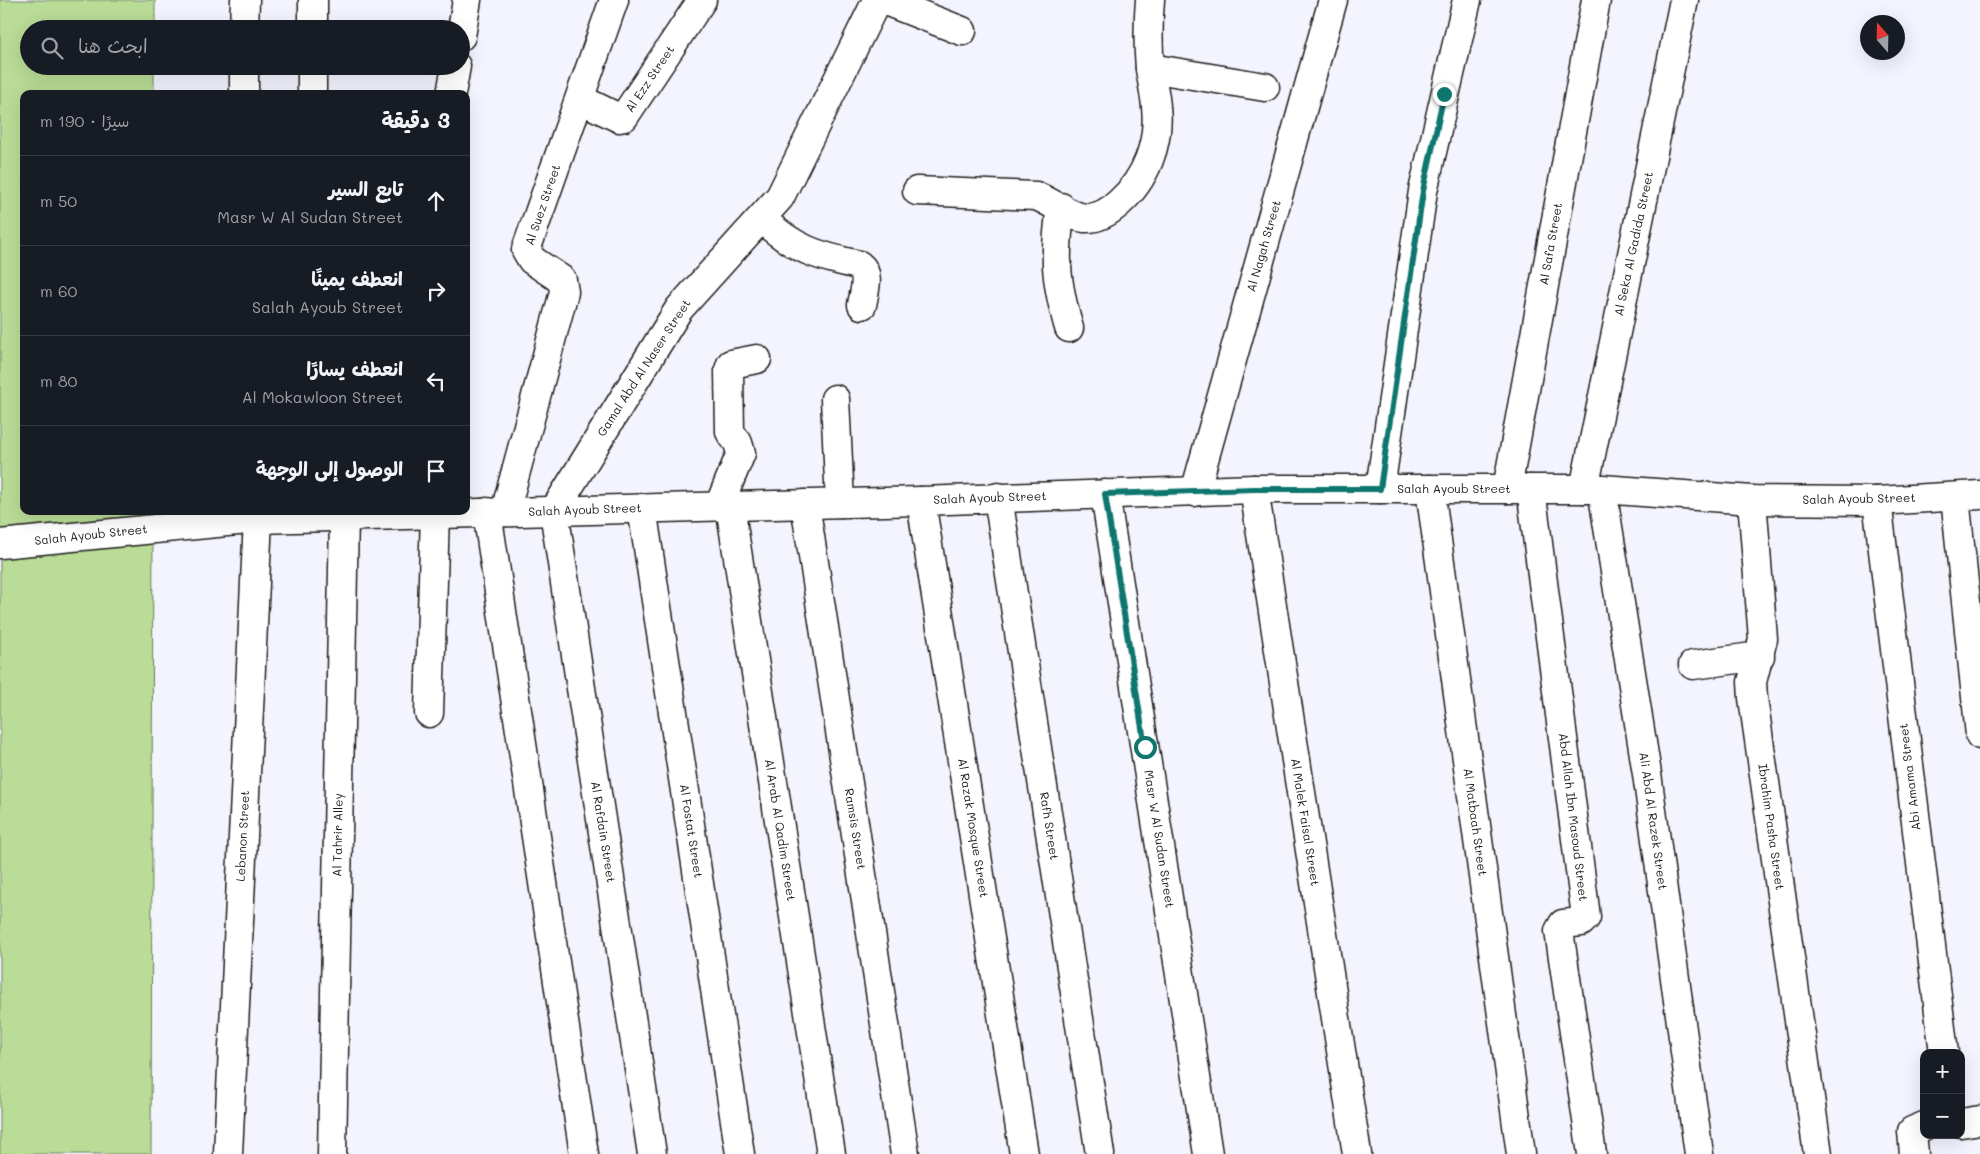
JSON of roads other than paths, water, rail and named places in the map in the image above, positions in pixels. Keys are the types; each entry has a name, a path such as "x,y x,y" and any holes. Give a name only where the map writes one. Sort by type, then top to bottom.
{"street":[{"path":"244,20 245,0"},
{"path":"313,0 313,20"},
{"path":"464,20 467,0"},
{"name":"Al Suez Street","path":"496,512 564,292 562,280 532,260 526,250 614,0"},
{"name":"Al Ezz Street","path":"580,99 619,118 624,117 702,0"},
{"name":"Gamal Abd Al Naser Street","path":"554,511 679,310 704,278 762,219 780,197 794,172 876,0"},
{"path":"883,0 962,31"},
{"path":"918,192 1036,196 1076,216 1098,217 1115,207 1141,179 1157,132 1156,107 1150,68 1148,23 1150,0"},
{"name":"Al Nagah Street","path":"1195,492 1332,0"},
{"path":"1380,489 1423,191 1467,0"},
{"name":"Al Safa Street","path":"1519,489 1596,0"},
{"name":"Al Seka Al Gadida Street","path":"1593,489 1684,0"},
{"path":"1150,68 1266,86"},
{"path":"244,75 244,90"},
{"path":"312,75 312,90"},
{"path":"453,90 455,75"},
{"path":"1061,207 1055,248 1058,288 1069,328"},
{"path":"762,219 781,237 802,249 859,265 863,268 866,274 862,305"},
{"path":"725,506 741,453 738,443 730,432 729,370 731,364 737,361 757,360"},
{"path":"835,398 840,503"},
{"name":"Salah Ayoub Street","path":"470,512 921,501 1254,489 1593,489 1752,500 1877,501 1968,496"},
{"name":"Al Malek Faisal Street","path":"1254,489 1357,1154"},
{"name":"Al Matbaah Street","path":"1430,489 1521,1154"},
{"name":"Abd Allah Ibn Masoud Street","path":"1519,489 1586,917 1581,922 1563,924 1559,931 1592,1154"},
{"name":"Ali Abd Al Razek Street","path":"1593,489 1647,774 1699,1154"},
{"name":"Masr W Al Sudan Street","path":"1105,494 1208,1154"},
{"path":"1968,496 1980,735"},
{"name":"Rafh Street","path":"998,497 1100,1154"},
{"name":"Ibrahim Pasha Street","path":"1752,500 1763,626 1760,656 1752,682 1753,698 1818,1154"},
{"name":"Al Razak Mosque Street","path":"921,501 1024,1154"},
{"name":"Abi Amama Street","path":"1877,501 1944,1049"},
{"name":"Ramsis Street","path":"805,504 905,1154"},
{"name":"Al Arab Al Qadim Street","path":"725,506 831,1154"},
{"name":"Al Fostat Street","path":"642,508 740,1154"},
{"name":"Al Rafdain Street","path":"554,511 652,1154"},
{"path":"496,512 584,1154"},
{"name":"Salah Ayoub Street","path":"0,544 249,517 355,515"},
{"path":"429,713 435,515"},
{"name":"Al Tahrir Alley","path":"332,1154 344,516"},
{"name":"Lebanon Street","path":"228,1154 249,517"},
{"path":"1693,665 1760,656"},
{"path":"1965,1122 1980,1120"},
{"path":"1914,1154 1912,1131 1920,1128"}]}
